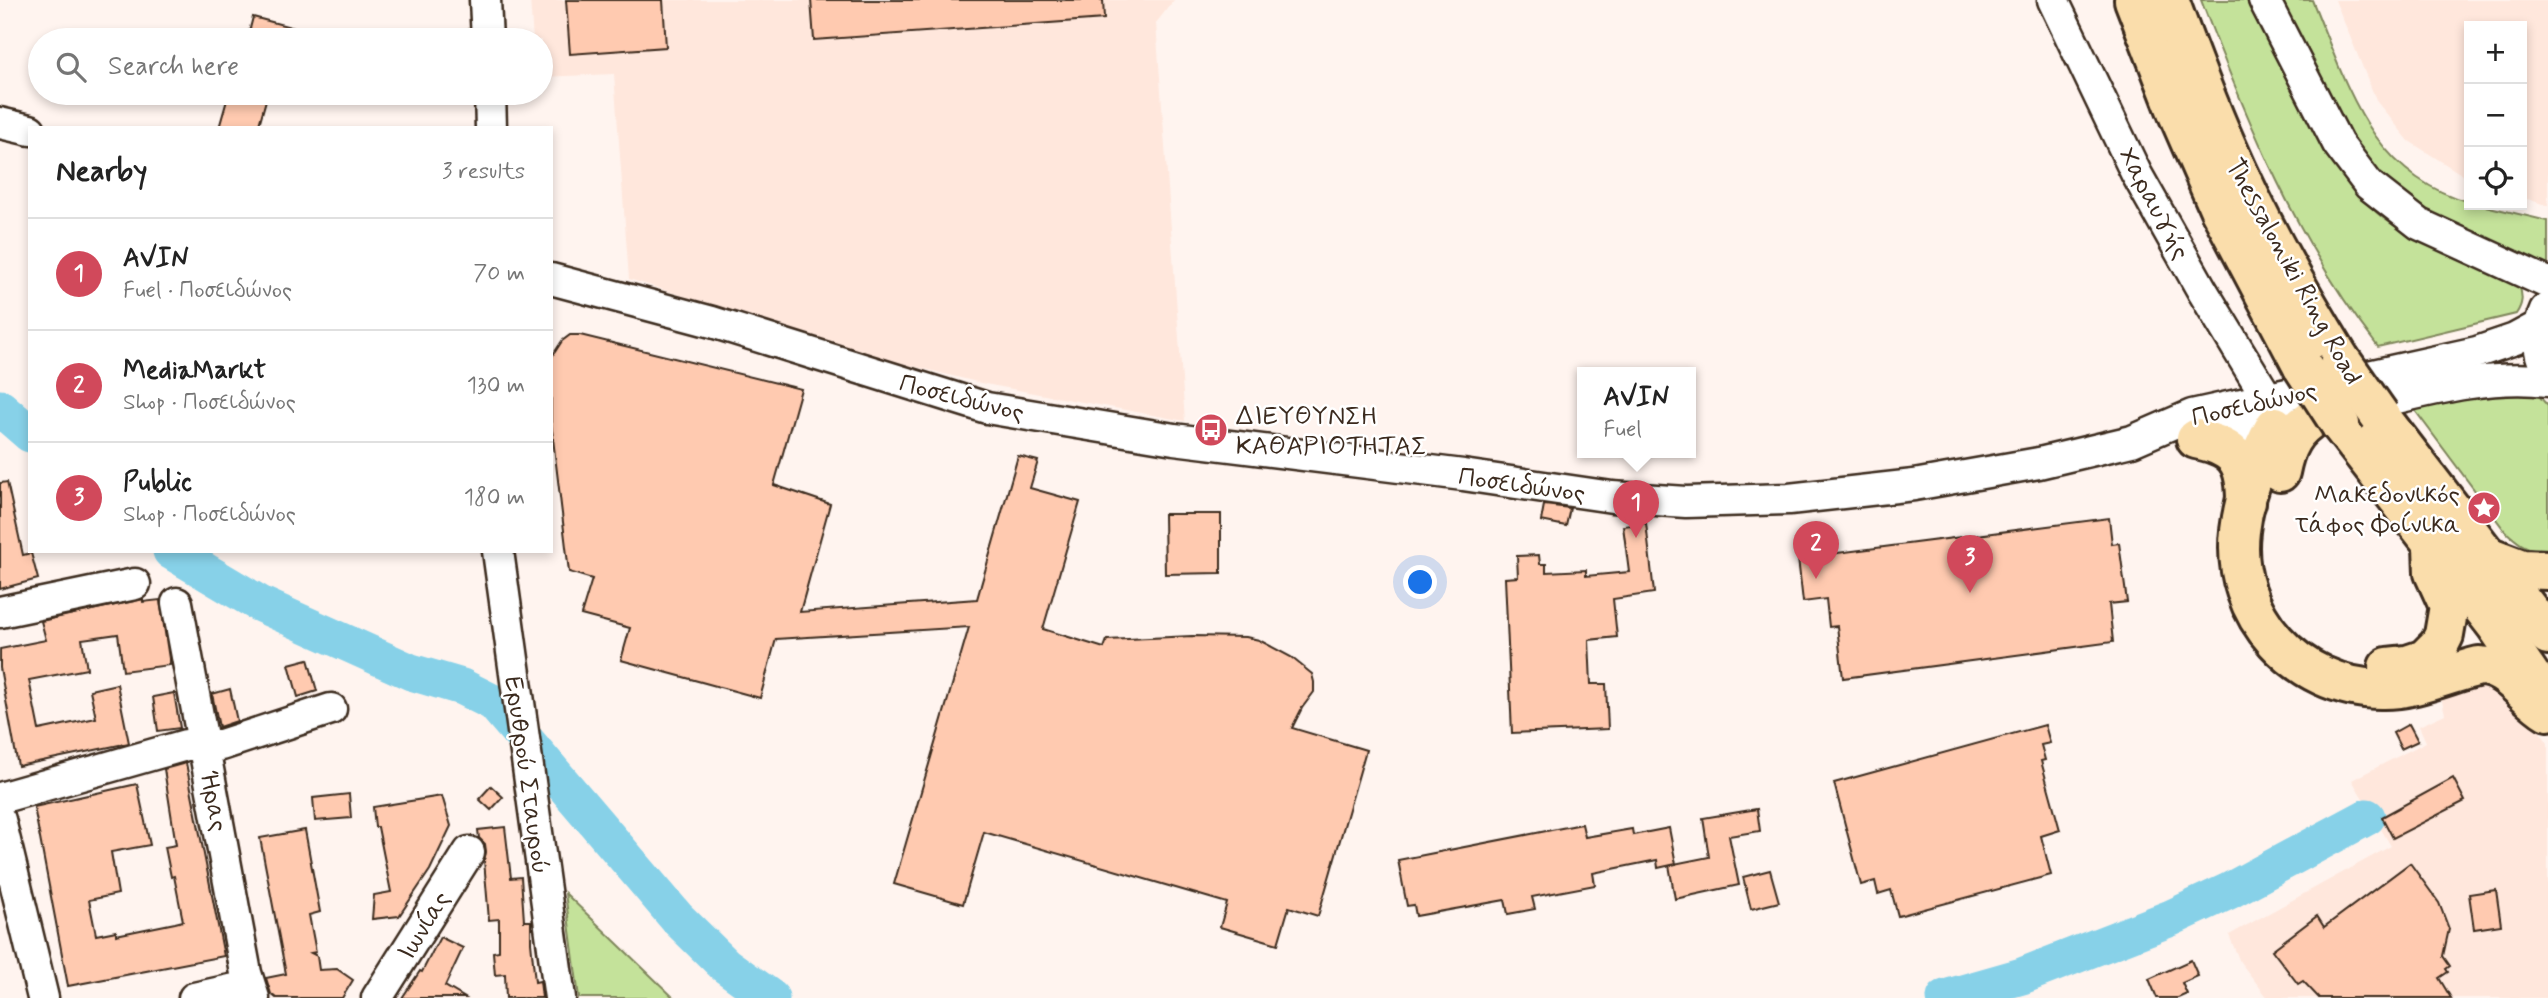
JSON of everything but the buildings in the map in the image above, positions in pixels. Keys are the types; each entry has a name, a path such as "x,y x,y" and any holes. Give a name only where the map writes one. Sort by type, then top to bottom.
{"highway":[{"name":"Thessaloniki Ring Road","path":"2134,0 2178,114 2220,208 2328,420 2496,625 2548,701"},
{"name":"Thessaloniki Ring Road","path":"2169,0 2226,146 2294,280 2340,359 2379,416 2548,635"},
{"path":"2276,426 2289,441 2297,430 2328,420"},
{"path":"2276,426 2265,444 2246,502 2240,531 2240,559 2252,608 2280,648 2298,663 2339,683 2381,689 2407,687 2479,666 2488,666 2509,678 2525,695 2548,711"},
{"path":"2276,426 2265,537 2271,589 2281,611 2319,651 2360,665 2388,667 2407,665 2433,653 2444,635 2449,606 2434,573 2433,546"},
{"path":"2196,439 2217,443 2230,450 2244,473 2246,502"},
{"path":"2484,555 2522,569 2548,570"}],"street":[{"path":"485,0 486,28"},
{"name":"Χαραυγής","path":"2053,0 2136,173 2276,426"},
{"path":"2264,0 2337,144 2369,185 2419,224 2548,283"},
{"path":"490,105 491,126"},
{"path":"0,123 28,130"},
{"name":"Ποσειδώνος","path":"553,280 712,322 987,408 1174,439 1463,475 1612,498 1686,502 1789,499 1973,476 2132,441 2196,439 2276,426 2515,339 2544,315"},
{"path":"2544,315 2539,349 2548,373"},
{"name":"Ποσειδώνος","path":"2328,420 2493,379 2524,378 2548,381"},
{"name":"Ποσειδώνος","path":"2132,441 2192,415 2276,426"},
{"name":"Ερυθρού Σταυρού","path":"499,564 560,998"},
{"path":"0,612 135,584"},
{"name":"Ήρας","path":"177,603 252,992"},
{"path":"0,798 186,745 221,745 331,709"},
{"path":"0,820 43,998"},
{"name":"Ιωνίας","path":"377,998 469,852"},
{"path":"194,998 252,992"}],"shaded area":[{"path":"530,0 1174,0 1156,23 1185,421 985,384 880,358 629,279 614,74 553,77 553,28 532,28"},
{"path":"2335,0 2548,0 2548,206 2527,199 2527,21 2464,21 2464,176 2409,141 2377,102"},
{"path":"2481,671 2524,709 2548,743 2548,998 2268,998 2240,962 2229,935 2391,846 2352,780 2426,742 2419,726 2445,714 2443,688"}],"green space":[{"path":"2201,0 2251,0 2332,160 2355,190 2368,205 2397,227 2519,285 2522,300 2516,314 2378,347 2349,307 2299,224 2256,136"},
{"path":"2277,0 2312,0 2337,63 2366,122 2385,148 2408,171 2435,189 2464,200 2464,210 2502,210 2548,221 2548,271 2458,236 2372,177"},
{"path":"2520,387 2539,396 2548,406 2548,550 2529,548 2505,531 2411,405"},
{"path":"565,893 674,998 579,998"}],"waterway":[{"path":"0,408 28,432"},
{"path":"174,553 260,604 411,672 462,687 494,703 677,918 725,965 771,998"},
{"path":"1945,998 2022,976 2171,918 2229,891 2367,817"}],"place":[{"name":"ΔΙΕΥΘΥΝΣΗ ΚΑΘΑΡΙΟΤΗΤΑΣ","path":"1211,430"},
{"name":"Μακεδονικός τάφος Φοίνικα","path":"2484,508"},
{"name":"AVIN","path":"1636,538"},
{"name":"MediaMarkt","path":"1816,579"},
{"name":"Public","path":"1970,593"}]}
